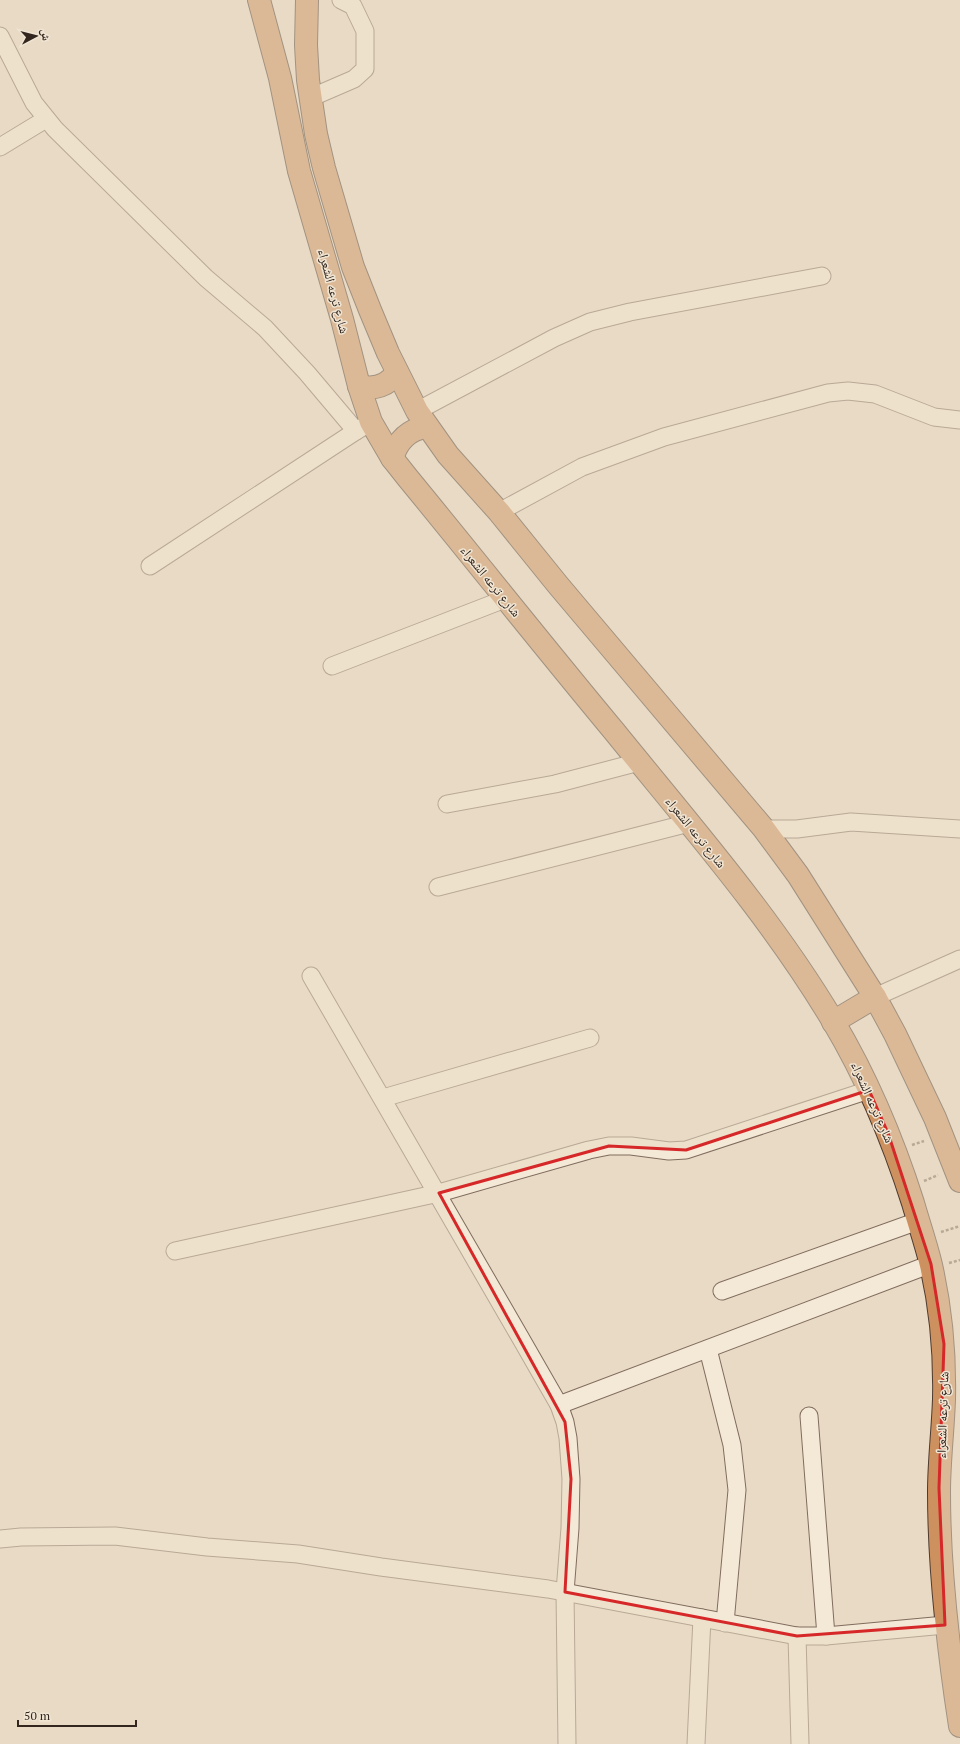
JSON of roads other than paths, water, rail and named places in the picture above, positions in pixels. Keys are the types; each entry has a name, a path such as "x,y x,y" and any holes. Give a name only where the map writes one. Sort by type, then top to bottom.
{"highway":[{"name":"شارع ترعه الشعراء","path":"259,0 280,78 299,171 342,319 358,386 364,426 392,458 504,599 689,823 751,902 798,966 833,1022 869,1090 895,1152 931,1264 952,1343 944,1400 939,1488 945,1625 960,1726"},
{"name":"شارع ترعه الشعراء","path":"307,0 306,45 310,98 324,168 354,268 370,310 397,372 421,419 448,455 499,512 764,828 798,875 875,997 914,1072 957,1167"},
{"path":"358,386 371,388 383,385 394,378 397,372"},
{"path":"392,458 398,442 404,436 418,428 421,419"},
{"path":"833,1022 875,997"}],"street":[{"path":"310,98 354,79 365,69 365,30 353,6 341,0"},
{"path":"0,36 28,93 46,119 206,278 265,328 312,377 364,426 150,566"},
{"path":"0,147 46,119"},
{"path":"421,419 554,338 590,322 630,312 822,276"},
{"path":"499,512 582,467 627,450 664,437 828,393 848,391 875,394 934,417 960,420"},
{"path":"332,666 504,599"},
{"path":"447,804 555,784 639,762"},
{"path":"764,828 797,829 851,822 960,829"},
{"path":"438,887 689,823"},
{"path":"875,997 960,959"},
{"path":"311,976 439,1194 559,1405 565,1422 568,1438 571,1480 570,1528 564,1592 567,1744"},
{"path":"383,1098 590,1038"},
{"path":"175,1251 439,1194 589,1150 609,1146 631,1146 669,1151 686,1150 869,1090"},
{"path":"722,1291 918,1221"},
{"path":"559,1405 931,1264"},
{"path":"708,1349 732,1445 737,1490 725,1623"},
{"path":"809,1416 826,1636"},
{"path":"0,1539 21,1537 114,1536 207,1547 298,1554 564,1592 797,1636 826,1636 945,1625"},
{"path":"696,1744 702,1618"},
{"path":"797,1636 800,1744"}]}
